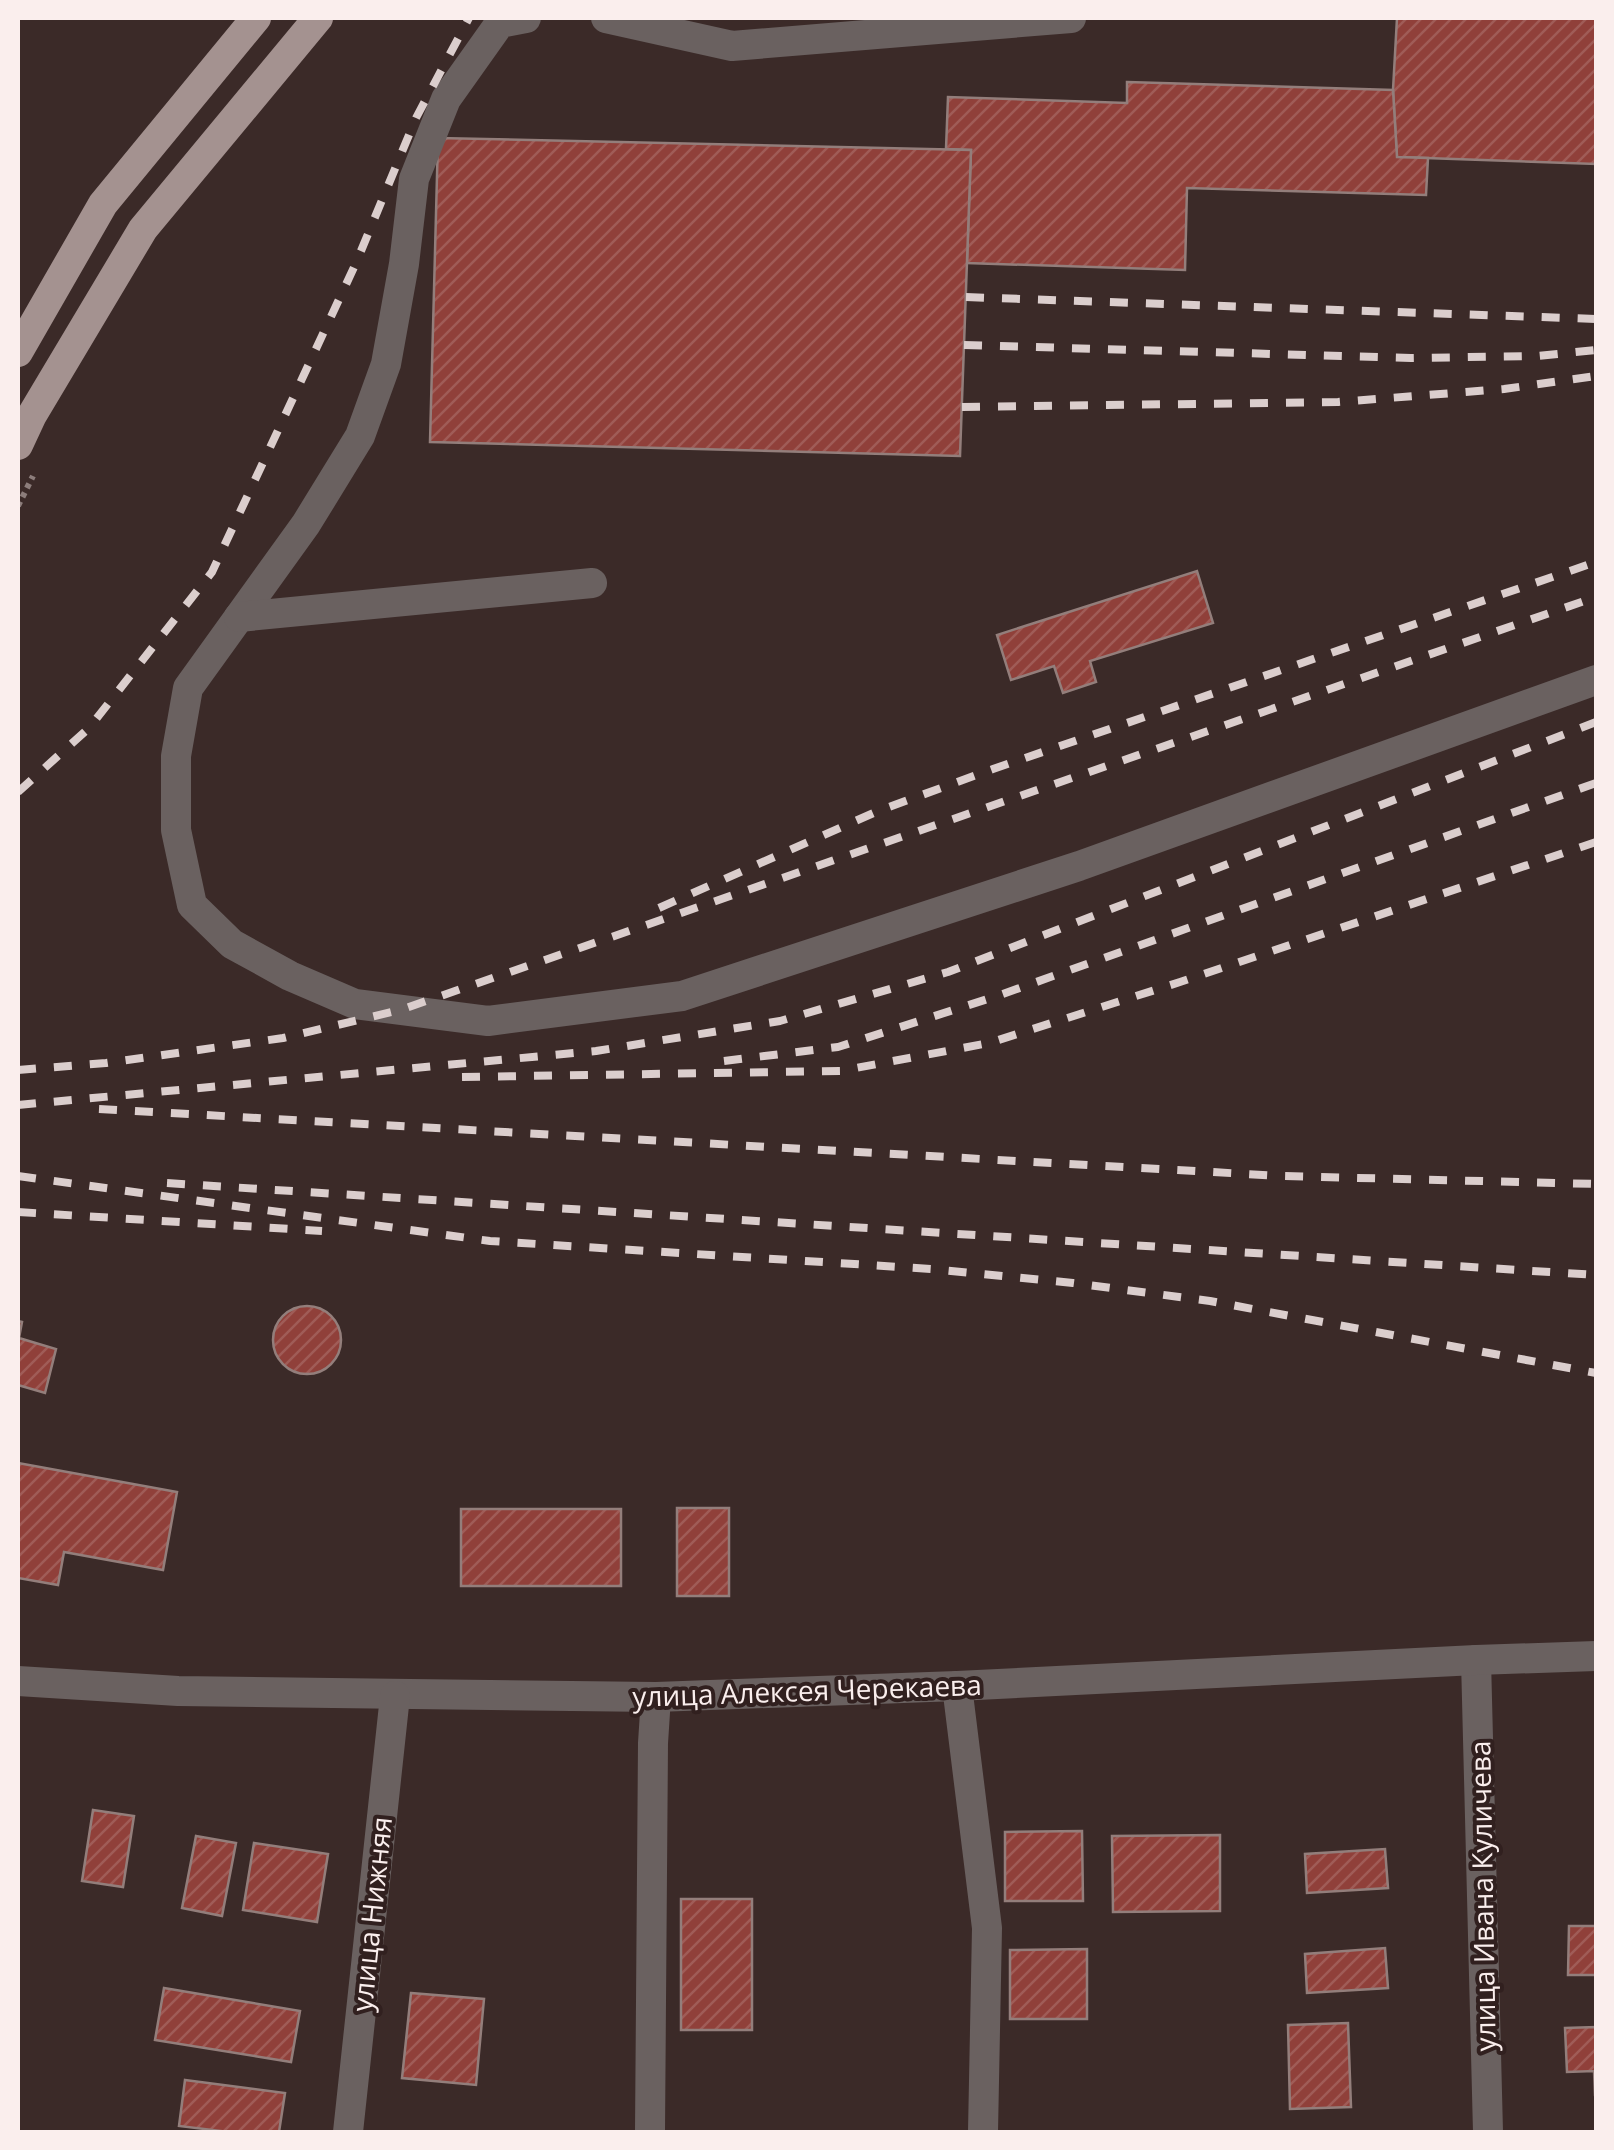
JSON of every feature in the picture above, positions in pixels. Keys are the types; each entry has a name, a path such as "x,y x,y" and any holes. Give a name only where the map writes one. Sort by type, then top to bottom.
{"main road":[{"path":"18,352 103,204 256,18"},
{"path":"18,445 143,229 318,18"}],"street":[{"path":"526,18 500,22 446,98 414,179 386,364 360,436 306,524 188,688 176,756 176,830 192,904 232,944 290,976 355,1004 488,1021 682,996 1079,866 1596,680"},
{"path":"606,18 732,46 1071,18"},
{"path":"239,616 592,584"},
{"name":"улица Алексея Черекаева","path":"18,1681 178,1692 656,1697 1596,1656"},
{"name":"улица Ивана Куличева","path":"1476,1660 1488,2132"},
{"path":"957,1686 987,1928 983,2132"},
{"name":"улица Нижняя","path":"348,2132 395,1696"},
{"path":"650,2132 656,1697"}],"building":[{"path":"1397,18 1596,18 1596,164 1397,157 1393,90"},
{"path":"1127,82 1393,90 1397,157 1428,158 1426,195 1187,188 1185,270 967,263 971,150 946,149 948,97 1127,103"},
{"path":"438,138 971,150 960,456 430,442"},
{"path":"1197,571 1213,623 1090,661 1096,682 1063,693 1054,666 1011,680 997,635"},
{"path":"307,1306 331,1316 341,1340 331,1364 307,1374 283,1364 273,1340 283,1316"},
{"path":"18,1321 22,1322 19,1338 56,1349 45,1393 18,1385"},
{"path":"18,1463 177,1492 163,1570 64,1552 58,1585 18,1578"},
{"path":"677,1508 729,1508 729,1596 677,1596"},
{"path":"461,1509 621,1509 621,1586 461,1586"},
{"path":"93,1810 134,1816 123,1887 82,1881"},
{"path":"1082,1831 1083,1901 1005,1901 1005,1832"},
{"path":"1220,1835 1220,1911 1113,1912 1112,1836"},
{"path":"196,1836 236,1843 222,1916 182,1908"},
{"path":"254,1843 328,1854 317,1922 243,1910"},
{"path":"1385,1849 1388,1888 1307,1893 1305,1854"},
{"path":"681,1899 752,1899 752,2030 681,2030"},
{"path":"1569,1926 1596,1926 1596,1975 1568,1975"},
{"path":"1385,1948 1388,1988 1307,1993 1305,1954"},
{"path":"1087,1949 1087,2019 1010,2019 1010,1950"},
{"path":"164,1988 300,2011 291,2062 155,2040"},
{"path":"411,1993 484,1999 476,2085 402,2078"},
{"path":"1348,2023 1351,2107 1290,2109 1288,2025"},
{"path":"1596,2027 1595,2095 1594,2071 1567,2072 1565,2028"},
{"path":"185,2080 285,2093 279,2132 179,2126"}],"railway":[{"path":"18,792 89,728 212,572 356,263 416,118 469,18"},
{"path":"966,297 1596,319"},
{"path":"964,345 1411,358 1537,356 1596,350"},
{"path":"962,407 1338,402 1504,389 1596,376"},
{"path":"659,908 878,811 1596,562"},
{"path":"18,1070 106,1063 283,1038 400,1010 1596,597"},
{"path":"18,1105 596,1051 780,1021 948,972 1596,722"},
{"path":"724,1061 838,1047 997,996 1596,783"},
{"path":"462,1077 840,1071 989,1043 1596,842"},
{"path":"99,1109 1282,1176 1596,1184"},
{"path":"18,1176 490,1241 932,1269 1073,1283 1210,1301 1596,1373"},
{"path":"167,1183 1596,1275"},
{"path":"18,1212 322,1231"}]}
